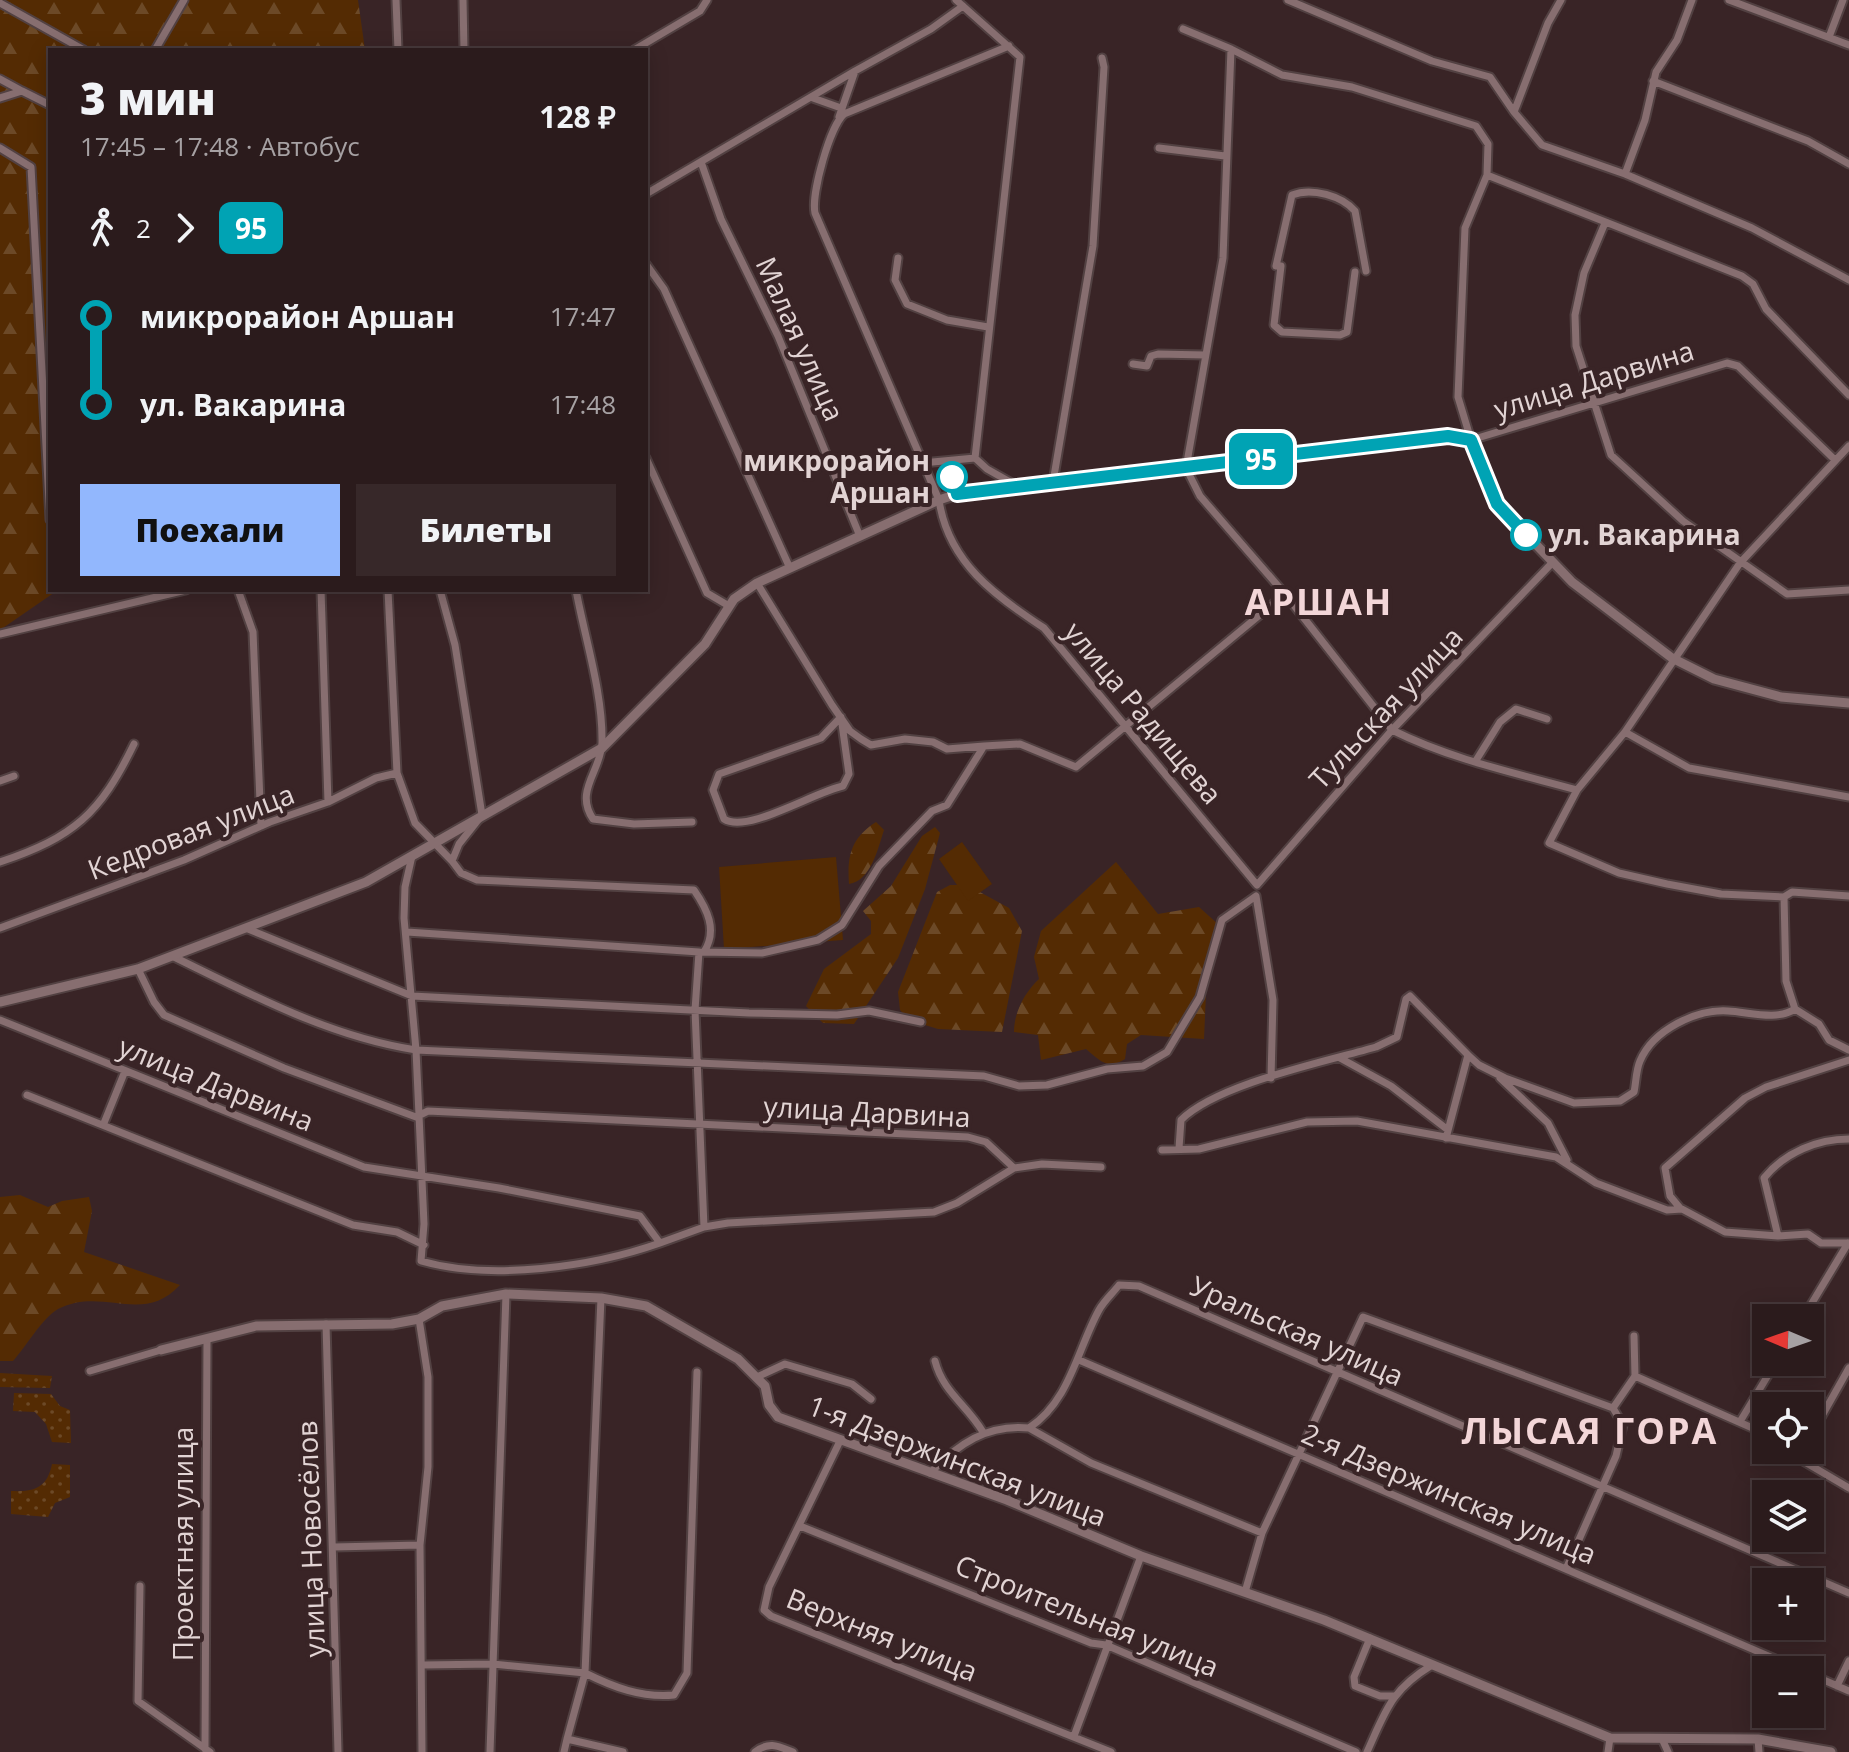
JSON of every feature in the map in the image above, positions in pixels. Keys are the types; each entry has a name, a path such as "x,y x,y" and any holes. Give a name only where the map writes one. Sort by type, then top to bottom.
{"street":[{"path":"156,48 184,0"},
{"path":"396,0 398,48"},
{"path":"463,0 464,48"},
{"path":"637,48 700,11 707,0"},
{"path":"1288,0 1432,61 1490,77 1542,145 1625,174 1752,228 1849,280"},
{"path":"1514,112 1548,23 1561,0"},
{"path":"1625,174 1645,120 1653,81 1677,40 1692,0"},
{"path":"1729,0 1749,4 1849,45"},
{"path":"1829,37 1843,0"},
{"path":"0,3 80,48"},
{"path":"648,193 931,29 960,3 1020,57 975,458"},
{"path":"1183,29 1282,75 1352,87 1476,126 1488,144 1487,175 1465,228 1458,397 1471,440 1497,504 1552,563 1608,612 1672,658 1714,679 1781,697 1849,703"},
{"path":"838,119 852,109 1009,46"},
{"path":"1231,49 1223,258 1186,468 1200,496 1285,594 1392,730 1475,762 1577,790"},
{"path":"1053,482 1093,246 1104,67 1102,58"},
{"path":"838,119 855,71"},
{"path":"0,79 48,104"},
{"path":"1653,81 1808,141 1849,164"},
{"path":"0,98 22,91"},
{"path":"813,98 841,108"},
{"name":"улица Радищева","path":"838,119 814,199 815,213 939,500 942,518 961,559 1008,604 1044,628 1257,885"},
{"path":"0,148 31,167 48,483"},
{"path":"1159,148 1225,156"},
{"name":"Малая улица","path":"701,162 721,219 778,336 859,534"},
{"path":"1487,175 1742,276 1753,284 1766,309 1849,395"},
{"path":"1355,272 1347,332 1340,335 1282,332 1274,325 1279,266 1292,195 1301,191 1335,197 1355,211 1366,271"},
{"path":"1605,223 1584,273 1575,315 1576,346 1611,455 1683,521 1787,594 1849,590"},
{"path":"898,258 895,280 907,304 947,320 988,327"},
{"path":"648,267 664,289 789,566"},
{"path":"1133,364 1147,366 1151,356 1158,354 1205,355"},
{"name":"улица Дарвина","path":"432,843 602,748 705,644 729,606 757,583 859,534 957,494 1448,436 1471,440 1727,363 1738,366 1834,459"},
{"path":"1849,446 1740,563 1672,658 1625,732 1577,790 1549,843 1619,873 1721,894 1784,897 1792,892 1849,896"},
{"path":"922,463 975,458 987,469 1019,487"},
{"path":"648,462 707,593 729,606"},
{"name":"Тульская улица","path":"1257,885 1392,730 1552,563"},
{"path":"757,583 850,731 871,745 905,739 939,743 947,749 1020,744 1076,767 1285,594"},
{"path":"0,634 178,592"},
{"path":"239,592 253,632 261,826"},
{"path":"321,592 328,802"},
{"path":"388,592 397,773 410,814 461,873 477,880 694,890 710,918 710,944 702,952 695,1010 704,1227"},
{"path":"441,592 455,645 482,815"},
{"path":"576,592 602,723 602,748 585,799 593,819 634,824 692,822"},
{"path":"1475,762 1500,722 1516,709 1547,719"},
{"path":"841,717 849,774 843,786 822,791 744,824 724,819 713,790 719,774 821,738 841,717"},
{"path":"1625,732 1689,768 1849,797"},
{"path":"0,862 50,844 89,817 105,798 134,744"},
{"path":"407,932 702,952 762,953 818,940 842,925 851,904 879,866 932,811 947,805 984,746"},
{"name":"Кедровая улица","path":"0,928 184,860 261,826 328,802 376,778 397,773"},
{"path":"0,781 14,776"},
{"name":"улица Дарвина","path":"452,861 459,844 482,815"},
{"path":"0,1002 138,969 248,929 340,894 432,843"},
{"path":"413,854 404,902 416,1050 416,1117 424,1245 421,1261 444,1268 494,1271 592,1261 660,1243 704,1227 774,1218 934,1212 957,1203 1014,1168 1042,1164 1101,1167"},
{"name":"улица Дарвина","path":"172,956 253,996 370,1043 416,1050 984,1076 1019,1086 1047,1085 1096,1071 1143,1066 1167,1052 1200,997 1222,920 1256,896 1273,1000 1271,1078"},
{"path":"1784,897 1786,981 1795,1009 1819,1024 1829,1040 1849,1050"},
{"path":"248,929 412,996 837,1015 869,1011 921,1022"},
{"name":"улица Дарвина","path":"138,969 164,1015 284,1068 416,1117 428,1111 968,1137 986,1142 1014,1168"},
{"path":"1179,1148 1181,1120 1192,1108 1218,1095 1340,1058 1397,1037 1406,999 1410,996 1468,1055 1496,1074 1548,1123 1567,1161"},
{"path":"1496,1074 1574,1103 1620,1101 1634,1092 1639,1062 1651,1044 1689,1016 1724,1011 1786,1015 1795,1009"},
{"name":"улица Дарвина","path":"0,1020 364,1167 640,1216 660,1243"},
{"path":"1447,1134 1468,1055"},
{"path":"1340,1058 1391,1086 1447,1134"},
{"path":"1849,1060 1766,1087 1745,1098 1665,1168 1670,1196 1682,1209 1725,1232 1778,1236 1808,1234 1821,1243 1849,1243"},
{"path":"104,1123 125,1071"},
{"path":"27,1095 104,1123 353,1225 397,1232 424,1245"},
{"path":"1162,1150 1199,1149 1307,1122 1343,1120 1447,1134 1567,1161 1596,1183 1667,1210 1682,1209"},
{"path":"1778,1236 1764,1178 1796,1152 1826,1139 1849,1139"},
{"path":"1812,1304 1849,1243"},
{"name":"Уральская улица","path":"1029,1428 1049,1413 1079,1360 1100,1308 1119,1285 1127,1283 1849,1593"},
{"path":"490,1752 506,1294"},
{"name":"1-я Дзержинская улица","path":"90,1371 256,1326 392,1324 419,1319 442,1306 506,1294 601,1298 646,1306 697,1332 738,1359 765,1386 772,1413 840,1441 1052,1517 1141,1556 1370,1638 1610,1738 1663,1741 1758,1739 1831,1752"},
{"path":"564,1752 585,1673 601,1298"},
{"path":"1245,1592 1262,1533 1363,1317 1613,1408 1621,1417 1622,1432 1616,1456 1566,1569"},
{"path":"419,1319 428,1377 428,1467 420,1545 422,1752"},
{"name":"улица Новосёлов","path":"326,1324 338,1752"},
{"path":"1613,1408 1635,1376 1634,1336"},
{"name":"Проектная улица","path":"207,1339 208,1750"},
{"name":"2-я Дзержинская улица","path":"1079,1360 1768,1656"},
{"path":"935,1361 940,1382 970,1411 983,1432"},
{"path":"757,1377 785,1364 852,1384 871,1399"},
{"path":"1824,1412 1849,1368"},
{"path":"423,1665 493,1664 585,1673 610,1686 657,1697 674,1695 687,1673 697,1372"},
{"path":"1635,1376 1752,1426"},
{"path":"1741,1420 1768,1376"},
{"path":"930,1473 948,1454 983,1432 1029,1428 1091,1463 1262,1533"},
{"name":"Верхняя улица","path":"840,1441 764,1604 764,1610 771,1616 1111,1752"},
{"path":"1814,1464 1849,1488"},
{"name":"Строительная улица","path":"800,1526 1091,1643 1106,1645 1356,1752"},
{"path":"334,1547 420,1545"},
{"path":"1074,1736 1141,1556"},
{"path":"140,1586 138,1701 208,1750"},
{"path":"1370,1638 1354,1677 1355,1686 1380,1696 1395,1696"},
{"path":"1837,1686 1849,1661"},
{"path":"1367,1752 1405,1681 1432,1665"},
{"path":"1824,1680 1849,1691"},
{"path":"1608,1752 1610,1738"},
{"path":"567,1739 623,1752"},
{"path":"1758,1739 1759,1752"},
{"path":"1663,1741 1668,1752"},
{"path":"755,1752 764,1745 774,1744 793,1752"}],"green space":[{"path":"0,0 358,0 365,48 48,48 48,592 55,592 0,630"},
{"path":"876,822 884,830 872,863 863,877 849,884 852,848 861,834"},
{"path":"935,827 940,833 925,889 898,958 854,1024 823,1023 806,1006 824,969 871,934 871,921 863,911 891,886 922,836"},
{"path":"962,842 992,884 968,901 939,859"},
{"path":"836,857 843,940 724,949 719,867"},
{"path":"1116,862 1158,914 1199,907 1219,925 1207,971 1204,1039 1141,1035 1127,1044 1125,1059 1114,1064 1100,1060 1086,1049 1041,1060 1038,1035 1014,1032 1021,1003 1039,979 1034,957 1041,931"},
{"path":"950,885 967,885 1009,908 1022,931 1002,1032 938,1029 909,1020 900,1010 898,992 937,892"},
{"path":"20,1195 48,1207 62,1201 89,1197 92,1211 84,1252 180,1285 166,1297 151,1303 137,1305 91,1301 58,1309 40,1326 13,1361 0,1361 0,1197"},
{"path":"0,1373 52,1376 50,1388 0,1387"},
{"path":"14,1393 51,1394 60,1406 70,1410 71,1443 52,1442 46,1424 35,1412 13,1411"},
{"path":"52,1464 70,1465 70,1497 55,1503 48,1517 11,1514 11,1491 26,1491 43,1484"}],"bus line":[{"name":"95","path":"952,477 957,494 1448,436 1471,440 1497,504 1526,535"}],"place":[{"name":"микрорайон Аршан","path":"952,477"},
{"name":"ул. Вакарина","path":"1526,535"}],"district":[{"name":"АРШАН","path":"1319,602"},
{"name":"ЛЫСАЯ ГОРА","path":"1590,1431"}]}
